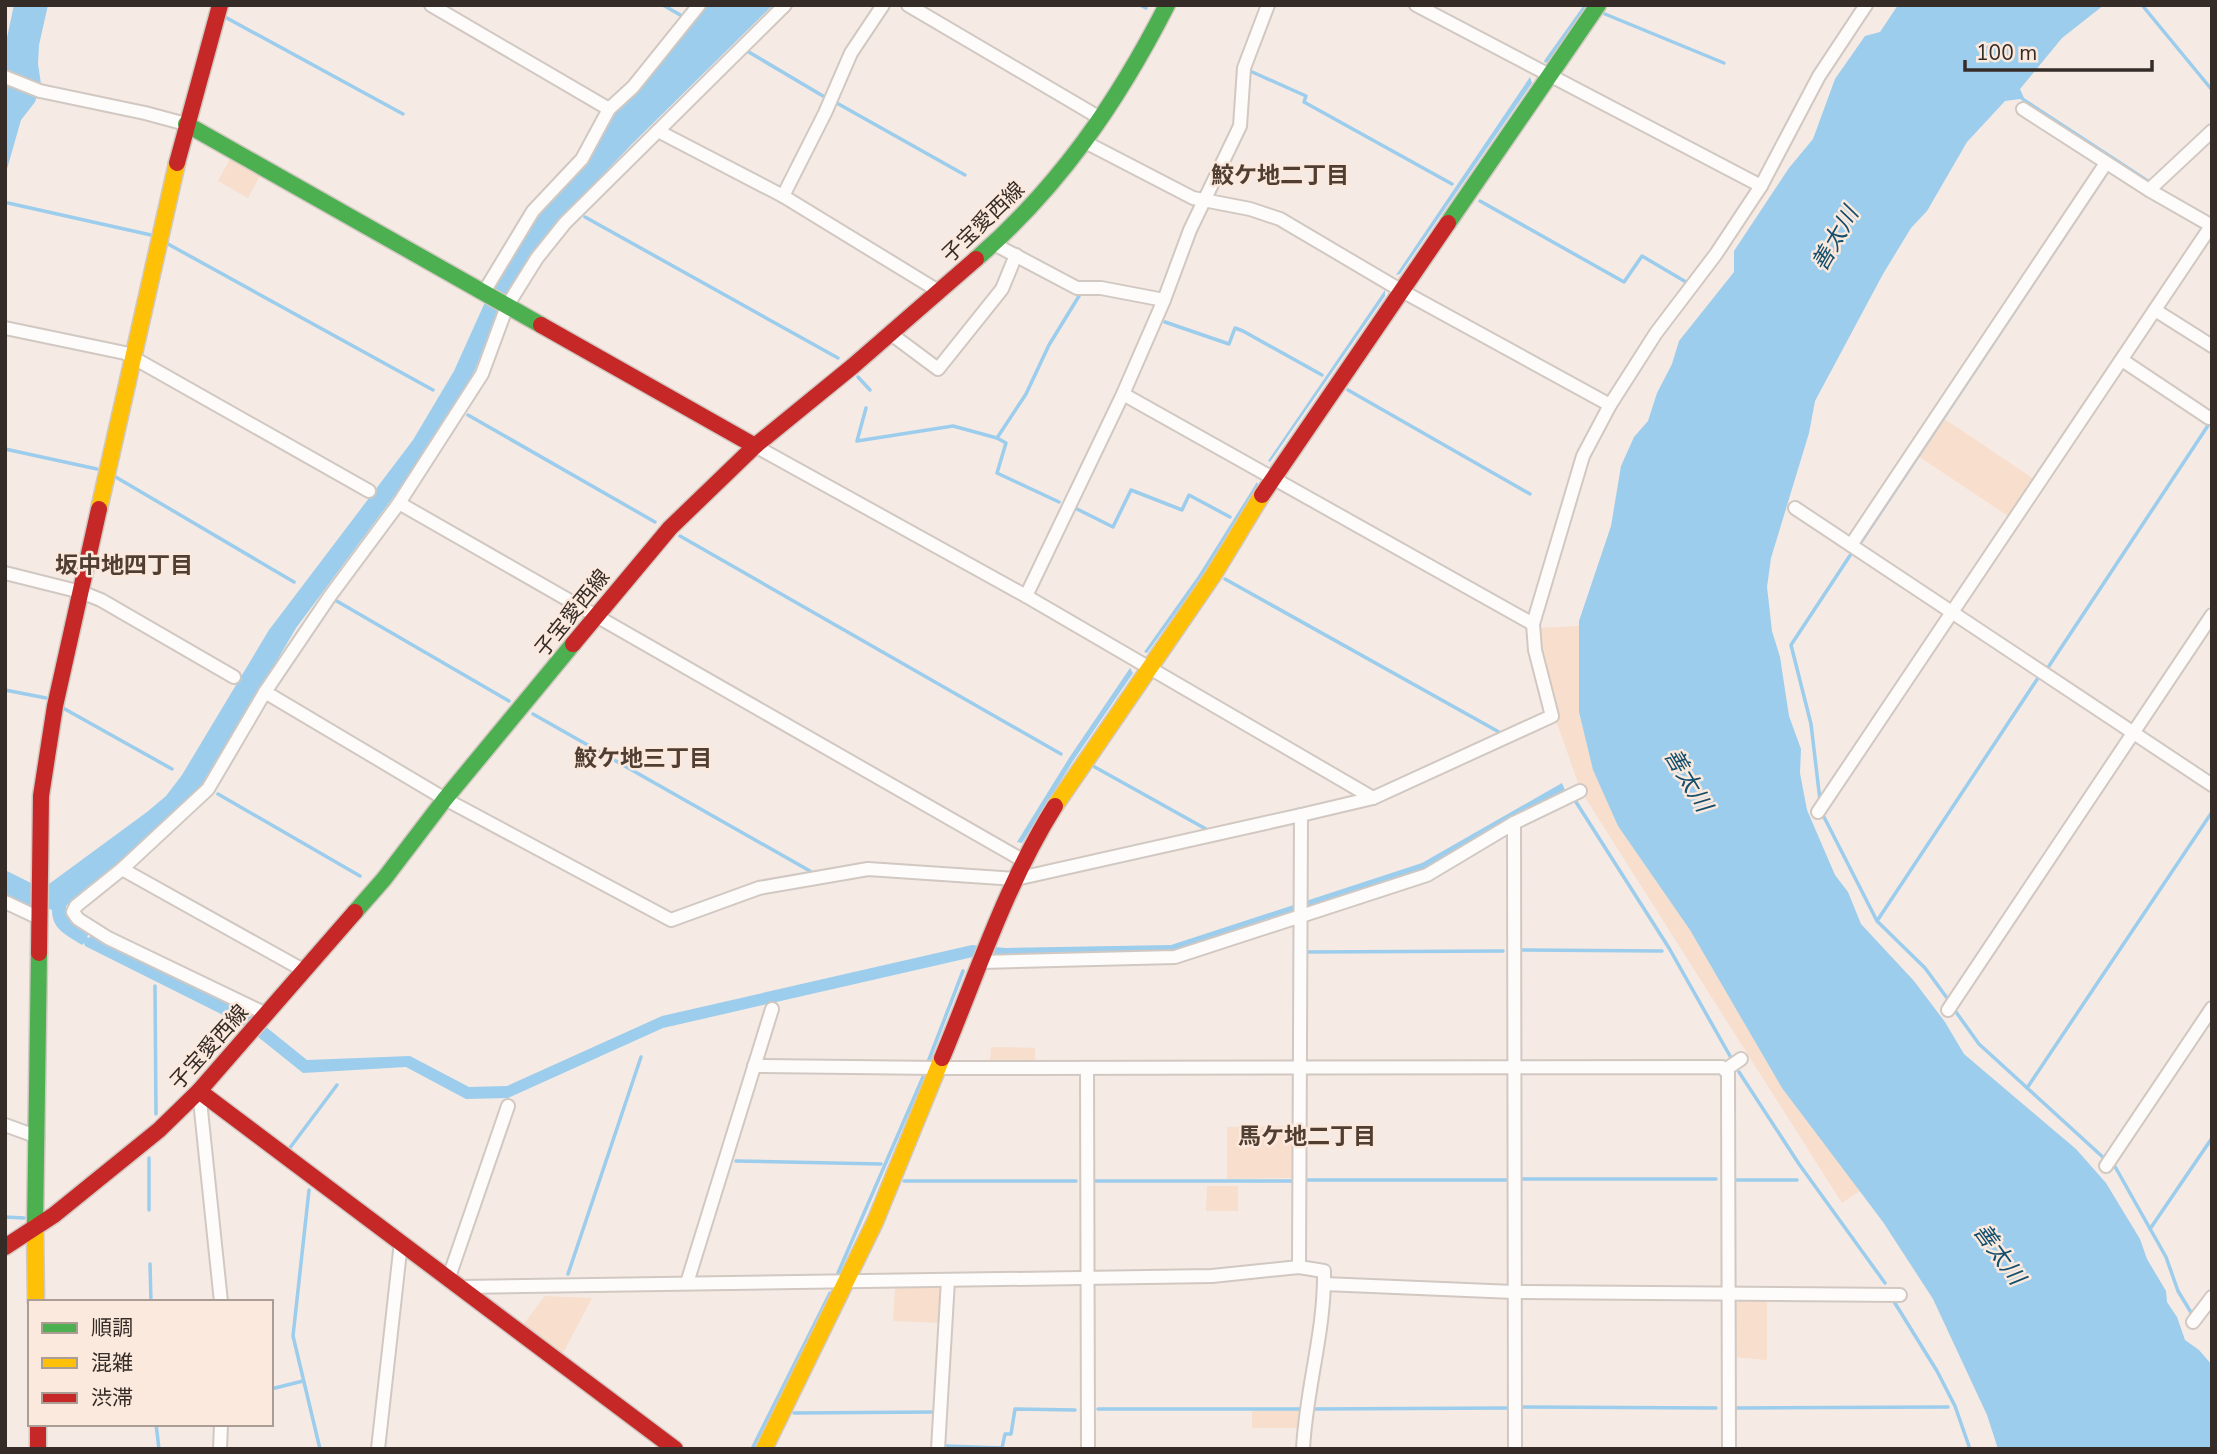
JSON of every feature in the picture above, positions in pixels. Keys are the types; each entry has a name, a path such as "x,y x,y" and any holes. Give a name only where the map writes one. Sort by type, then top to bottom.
{"street":[{"path":"36,1300 41,796 46,756 186,124 220,5"},
{"path":"431,5 610,109"},
{"path":"484,292 533,211 582,159 610,109 633,88 699,5"},
{"path":"266,1014 108,938 78,919 73,912 76,906 122,869 208,789 265,692 330,596 399,503 482,374 505,305 537,258 565,223 785,5"},
{"path":"783,196 825,113 851,53 883,5"},
{"path":"908,5 1101,118"},
{"name":"子宝愛西線","path":"5,1247 88,1189 159,1130 200,1091 384,879 445,799 670,528 755,446 891,334 994,244 1056,179 1138,62 1167,5"},
{"path":"1026,596 1123,394 1205,200 1240,126 1244,68 1268,5"},
{"path":"1416,5 1761,186"},
{"path":"764,1449 875,1222 989,943 1039,832 1078,770 1214,574 1272,479 1598,5"},
{"path":"265,692 445,799 671,920 759,888 868,869 1016,879 1373,798 1552,716 1535,650 1533,624 1583,456 1610,405 1656,333 1716,254 1761,186 1819,76 1866,5"},
{"path":"5,77 40,91 186,124 1026,596 1373,798"},
{"path":"1818,812 2212,226 2149,190 2023,109"},
{"path":"658,131 783,196 940,292"},
{"path":"2149,190 2212,131"},
{"path":"1084,142 1193,198 1250,209 1280,219 1402,291 1610,405"},
{"path":"1851,545 2106,163"},
{"path":"994,244 1077,288 1101,288 1164,300"},
{"path":"891,334 938,369 1002,289 1016,256"},
{"path":"2155,310 2212,346"},
{"path":"5,328 133,356 369,491"},
{"path":"2122,360 2208,418"},
{"path":"1123,394 1533,624"},
{"path":"399,503 1024,861"},
{"path":"1795,508 2212,785"},
{"path":"5,573 82,592 101,600 234,677"},
{"path":"1948,1010 2212,615"},
{"path":"982,961 1175,957 1427,875 1514,823 1580,791"},
{"path":"1299,1267 1301,815"},
{"path":"1514,823 1515,1449"},
{"path":"122,869 303,970"},
{"path":"5,902 39,918"},
{"path":"2106,1166 2212,1008"},
{"path":"687,1283 772,1009"},
{"path":"1725,1070 1741,1059"},
{"path":"754,1066 1722,1067 1728,1073 1729,1449"},
{"path":"1087,1068 1088,1449"},
{"path":"200,1091 675,1449"},
{"path":"200,1091 221,1300"},
{"path":"449,1277 508,1106"},
{"path":"5,1125 38,1137"},
{"path":"378,1449 401,1242"},
{"path":"463,1287 1212,1276 1299,1267 1324,1271 1323,1314 1306,1408 1303,1449"},
{"path":"938,1449 948,1280"},
{"path":"1324,1284 1514,1292 1900,1295"},
{"path":"2193,1322 2212,1297"},
{"path":"38,1426 38,1449"},
{"path":"220,1449 221,1426"}],"shaded area":[{"path":"232,155 262,172 248,198 218,181"},
{"path":"1943,418 2037,481 2011,518 1918,456"},
{"path":"1579,626 1579,712 1593,770 1618,826 1690,930 1782,1088 1860,1191 1842,1203 1581,791 1554,715 1536,628"},
{"path":"991,1047 1035,1048 1035,1060 990,1060"},
{"path":"1294,1126 1294,1178 1227,1179 1227,1127"},
{"path":"1207,1186 1238,1186 1238,1211 1206,1211"},
{"path":"895,1287 938,1287 942,1294 942,1323 893,1321"},
{"path":"545,1296 592,1298 562,1355 523,1325"},
{"path":"1742,1299 1767,1299 1767,1360 1734,1357 1735,1305"},
{"path":"1252,1408 1303,1408 1300,1428 1252,1428"}],"water":[{"path":"14,5 48,5 39,45 41,84 35,102 21,120 5,176 5,47"},
{"path":"705,5 773,5 632,144 561,219 500,303 467,388 406,480 296,628 204,785 171,820 66,906 68,917 89,933 87,937 91,935 250,1014 307,1060 410,1056 469,1087 507,1086 662,1016 972,945 1006,948 1171,945 1422,863 1562,783 1565,790 1423,870 1173,952 973,957 663,1028 508,1098 466,1099 406,1067 303,1073 243,1025 71,938 58,927 52,910 38,910 5,897 5,870 37,886 49,884 166,796 182,775 269,630 413,440 454,371 486,300 544,206 552,195 576,176 593,151 605,122 630,99"},
{"name":"善太川","path":"1898,5 2104,5 2062,38 2020,89 2024,98 2151,181 2148,183 2020,99 2005,101 1967,142 1927,211 1911,228 1883,274 1815,401 1809,433 1771,558 1767,587 1772,631 1780,657 1789,716 1801,749 1800,773 1807,810 1835,875 1848,892 1861,924 1914,981 1945,1022 1964,1054 2076,1149 2106,1183 2140,1239 2147,1259 2166,1291 2167,1302 2177,1317 2185,1340 2199,1350 2212,1365 2212,1449 1998,1449 1987,1415 1933,1299 1883,1222 1782,1088 1690,930 1618,826 1593,770 1579,712 1579,621 1611,526 1621,466 1634,437 1648,421 1679,341 1734,272 1734,251 1789,168 1813,139 1835,79 1865,36 1880,32"},
{"path":"1530,77 1532,83 1400,274 1396,275"},
{"path":"1385,290 1385,296 1270,462 1268,461"},
{"path":"1257,482 1258,485 1201,578 1147,653 1144,652 1198,576"},
{"path":"1130,668 1133,673 1073,761 1022,843 1017,842 1069,758"}],"waterway":[{"path":"663,5 682,16"},
{"path":"1140,5 1146,8"},
{"path":"1546,61 1586,5"},
{"path":"2142,5 2212,90"},
{"path":"1605,14 1724,63"},
{"path":"225,17 403,114"},
{"path":"747,51 823,96"},
{"path":"1250,71 1306,96 1304,102 1452,184"},
{"path":"835,102 965,175"},
{"path":"1859,545 2106,174"},
{"path":"1480,201 1624,282 1642,256 1686,282"},
{"path":"8,203 151,235"},
{"path":"585,217 838,358"},
{"path":"168,244 433,390"},
{"path":"997,438 1026,394 1049,345 1079,296"},
{"path":"1165,322 1229,344 1235,328 1322,375"},
{"path":"858,377 870,390"},
{"path":"1348,390 1530,494"},
{"path":"866,408 857,441 953,426 997,438 1006,443 997,473 1059,502"},
{"path":"468,415 655,522"},
{"path":"2047,669 2211,421"},
{"path":"5,449 97,469"},
{"path":"114,476 294,582"},
{"path":"1077,509 1113,527 1131,490 1182,510 1189,495 1230,517"},
{"path":"680,536 1061,754"},
{"path":"1820,800 1811,724 1791,645 1853,551"},
{"path":"1225,579 1499,732"},
{"path":"335,600 509,701"},
{"path":"1877,921 2038,678"},
{"path":"5,690 46,698"},
{"path":"63,708 172,769"},
{"path":"533,714 810,871"},
{"path":"1093,766 1206,829"},
{"path":"218,794 360,876"},
{"path":"1576,802 1669,948 1730,1056"},
{"path":"2027,1088 2212,812"},
{"path":"1824,817 1877,921 1925,968 1950,1002"},
{"path":"1521,950 1662,951"},
{"path":"1307,952 1503,951"},
{"path":"928,1062 963,971"},
{"path":"155,986 156,1114"},
{"path":"1956,1012 1979,1044 2106,1160"},
{"path":"568,1274 641,1057"},
{"path":"1739,1072 1799,1164 1885,1283"},
{"path":"838,1273 923,1077"},
{"path":"289,1149 337,1085"},
{"path":"2150,1229 2212,1138"},
{"path":"149,1158 149,1210"},
{"path":"736,1161 881,1164"},
{"path":"2113,1163 2166,1257 2178,1291 2192,1314"},
{"path":"1519,1179 1716,1179"},
{"path":"1307,1180 1506,1180"},
{"path":"1737,1180 1797,1180"},
{"path":"904,1181 1076,1181"},
{"path":"1095,1181 1292,1181"},
{"path":"309,1190 293,1336 320,1449"},
{"path":"5,1217 24,1218"},
{"path":"150,1264 151,1300"},
{"path":"752,1449 830,1293"},
{"path":"1893,1300 1937,1371 1955,1406 1970,1449"},
{"path":"273,1388 303,1381"},
{"path":"1523,1407 1716,1408"},
{"path":"1737,1408 1948,1407"},
{"path":"1312,1409 1508,1408"},
{"path":"945,1446 1002,1448 1005,1434 1011,1434 1015,1409 1075,1410"},
{"path":"1098,1409 1300,1409"},
{"path":"794,1413 935,1412"},
{"path":"156,1426 159,1449"}],"traffic: fast":[{"path":"976,259 1034,203 1084,142 1128,76 1167,5"},
{"path":"1448,223 1598,5"},
{"path":"186,124 541,325"},
{"path":"355,912 573,644"},
{"path":"35,1227 39,953"}],"traffic: slow":[{"path":"99,509 177,163"},
{"path":"1055,806 1214,574 1262,495"},
{"path":"764,1449 875,1222 942,1058"},
{"path":"35,1227 36,1300"}],"traffic: jam":[{"path":"177,163 220,5"},
{"path":"1262,495 1448,223"},
{"path":"573,644 670,528 755,446 853,366 976,259"},
{"path":"541,325 755,446"},
{"path":"39,953 41,796 55,706 99,509"},
{"path":"942,1058 1007,898 1055,806"},
{"path":"5,1247 54,1215 159,1130 199,1091 355,912"},
{"path":"199,1091 675,1449"},
{"path":"38,1426 38,1449"}],"district":[{"name":"鮫ケ地二丁目","path":"1280,175"},
{"name":"坂中地四丁目","path":"124,565"},
{"name":"鮫ケ地三丁目","path":"643,758"},
{"name":"馬ケ地二丁目","path":"1307,1136"}]}
